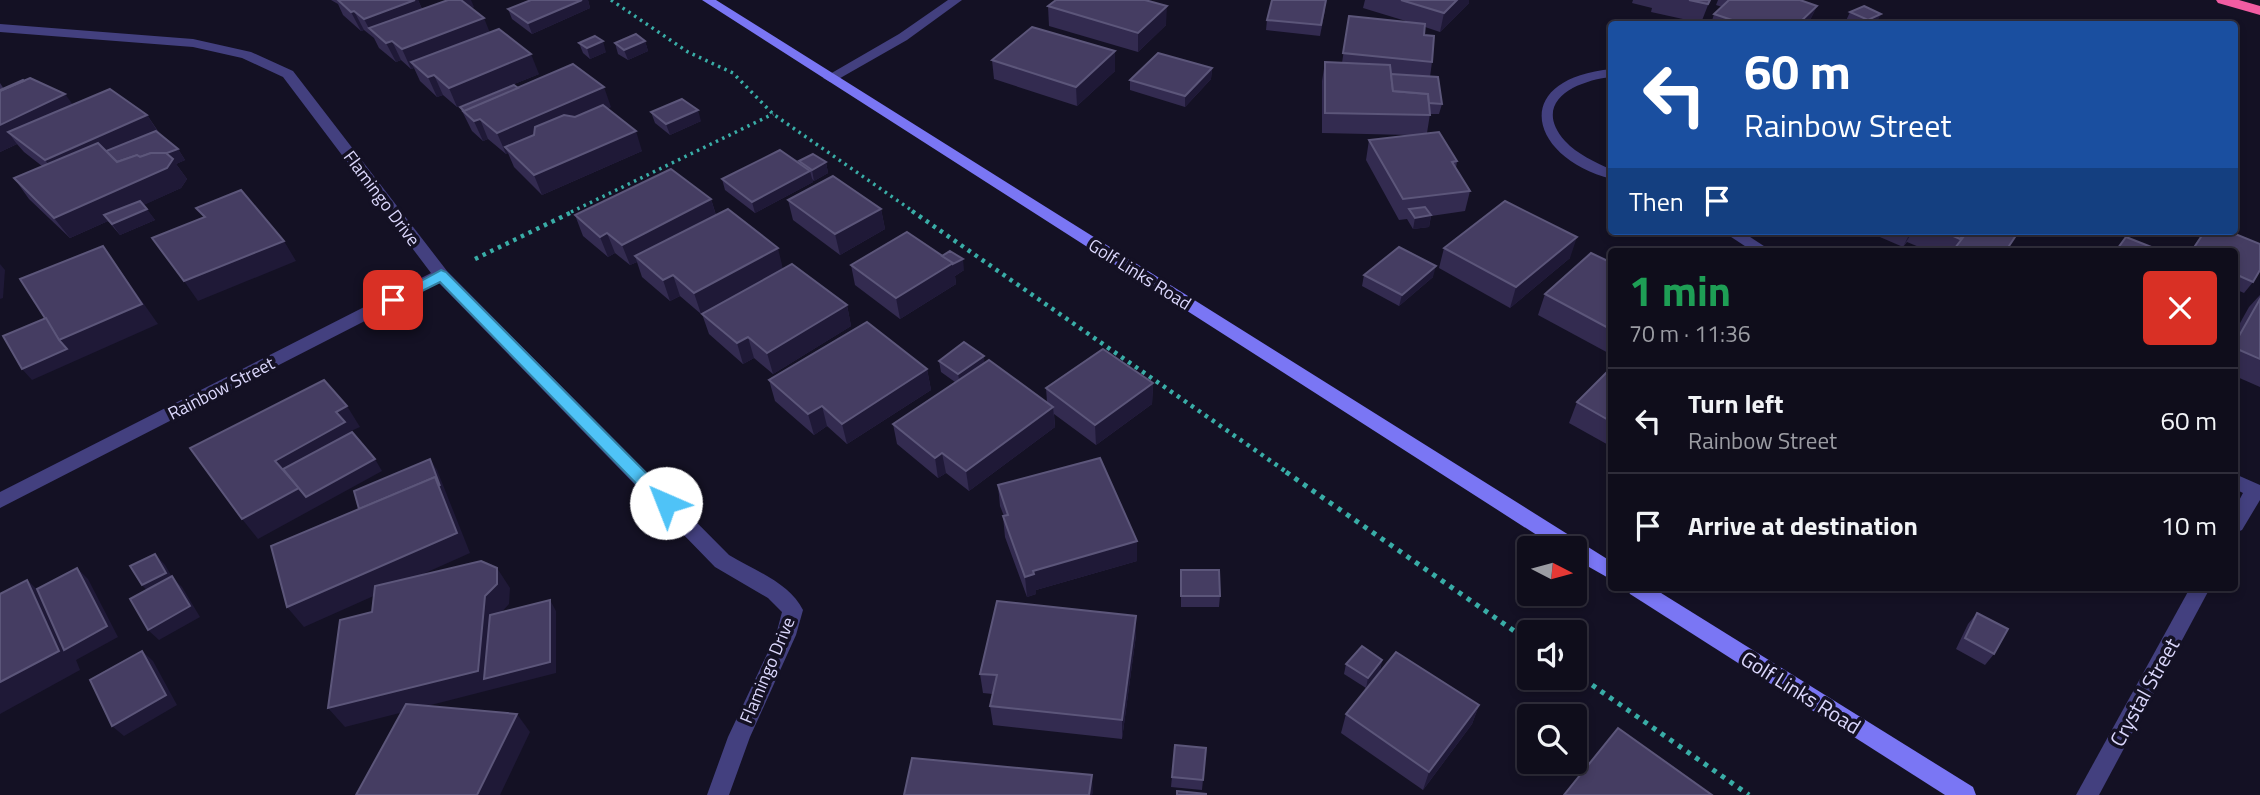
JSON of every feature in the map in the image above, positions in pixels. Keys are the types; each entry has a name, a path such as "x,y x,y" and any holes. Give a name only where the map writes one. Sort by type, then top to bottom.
{"highway":[{"path":"2224,0 2260,11"}],"main road":[{"name":"Golf Links Road","path":"708,0 1555,536"},
{"name":"Golf Links Road","path":"1587,556 1608,569"},
{"name":"Golf Links Road","path":"1642,591 1965,795"}],"street":[{"path":"830,78 904,37 956,0"},
{"name":"Flamingo Drive","path":"0,29 193,43 246,55 288,74 441,275 722,561 775,592 793,610 786,635 739,737 718,795"},
{"path":"1608,73 1576,79 1557,90 1547,106 1548,123 1558,142 1580,159 1608,172"},
{"path":"1737,235 1758,248"},
{"name":"Rainbow Street","path":"0,500 441,275"},
{"path":"2238,482 2257,492 2238,520"},
{"name":"Crystal Street","path":"2087,795 2198,591"}],"path":[{"path":"611,0 688,52 733,74 773,114 1517,633"},
{"path":"441,275 773,114"},
{"path":"1587,681 1749,795"}],"building":[{"path":"338,0 415,0 364,19"},
{"path":"448,0 461,0 484,18 402,49 392,41 386,43 369,28"},
{"path":"531,0 582,0 528,23 508,9"},
{"path":"1056,0 1145,0 1167,6 1138,33 1048,6"},
{"path":"1272,0 1326,0 1321,25 1267,20"},
{"path":"1401,0 1457,0 1444,13"},
{"path":"1689,0 1710,0 1708,4"},
{"path":"1729,0 1800,0 1817,6 1801,21 1735,21 1714,14"},
{"path":"1864,6 1881,14 1868,20 1850,12"},
{"path":"1349,16 1425,24 1424,35 1434,36 1432,62 1343,53"},
{"path":"1032,27 1115,51 1076,87 992,60"},
{"path":"499,29 531,54 449,88 434,75 428,77 411,62"},
{"path":"636,34 645,41 624,50 615,43"},
{"path":"595,36 603,41 587,48 579,43"},
{"path":"1158,53 1212,68 1185,96 1130,80"},
{"path":"1325,62 1390,65 1393,91 1428,94 1430,115 1325,113"},
{"path":"573,64 604,87 497,133 480,119 474,121 463,111"},
{"path":"1391,74 1438,77 1442,104 1429,103 1428,94 1393,91"},
{"path":"30,78 65,94 0,125 0,91"},
{"path":"514,85 518,88 464,111 460,107"},
{"path":"110,89 147,115 45,160 8,132"},
{"path":"682,99 698,110 666,124 651,112"},
{"path":"603,105 636,131 534,175 505,147 534,135 535,127 564,115 575,117"},
{"path":"156,131 178,149 140,157 137,155 117,162 106,151"},
{"path":"1439,132 1457,161 1452,162 1470,191 1403,199 1369,140"},
{"path":"98,143 117,162 151,153 166,153 173,159 167,168 54,218 14,178"},
{"path":"780,150 810,171 752,202 722,179"},
{"path":"813,154 826,162 812,170 799,161"},
{"path":"671,169 711,199 622,245 607,233 600,237 575,215"},
{"path":"833,176 881,209 835,234 788,200"},
{"path":"241,190 284,241 184,281 152,238 205,217 196,208"},
{"path":"140,201 147,209 112,224 104,215"},
{"path":"1505,201 1577,237 1516,287 1444,248"},
{"path":"1425,207 1431,215 1415,218 1409,209"},
{"path":"728,209 778,248 694,293 673,275 663,280 635,256"},
{"path":"907,232 953,263 896,298 851,265"},
{"path":"1965,235 2016,235 2008,248 1955,248"},
{"path":"2202,235 2238,235 2260,244 2260,270 2253,282 2238,275 2238,248 2194,248"},
{"path":"2126,237 2154,248 2118,248"},
{"path":"103,246 142,304 59,340 20,279"},
{"path":"1399,247 1436,266 1402,295 1364,275"},
{"path":"950,251 963,259 953,264 942,256"},
{"path":"1591,253 1608,261 1608,328 1545,294"},
{"path":"792,264 847,305 767,353 748,337 737,343 702,314"},
{"path":"2260,299 2260,359 2238,349 2238,338"},
{"path":"46,318 67,349 22,369 3,336"},
{"path":"867,322 927,369 842,424 822,406 808,414 769,380"},
{"path":"964,342 984,356 958,374 939,361"},
{"path":"1103,349 1153,383 1095,425 1046,388"},
{"path":"989,360 1053,407 966,471 942,453 935,458 893,424"},
{"path":"1608,371 1608,420 1577,402"},
{"path":"324,380 347,406 336,412 345,422 275,461 299,488 242,519 190,448"},
{"path":"352,432 375,459 306,497 283,469"},
{"path":"1100,458 1137,541 1033,571 1034,574 1025,577 1003,516 1008,515 998,485"},
{"path":"430,459 440,486 435,477 359,509 354,491"},
{"path":"435,477 457,533 287,607 271,546"},
{"path":"155,554 166,573 142,585 130,566"},
{"path":"481,561 497,568 497,584 485,596 478,671 328,708 340,620 372,612 375,586"},
{"path":"77,568 107,626 64,650 37,589"},
{"path":"1181,570 1219,570 1220,596 1181,596"},
{"path":"172,576 190,606 148,630 130,599"},
{"path":"27,580 59,651 0,682 0,594"},
{"path":"550,600 550,662 484,679 490,615"},
{"path":"997,601 1136,616 1122,720 990,706 997,675 980,674"},
{"path":"1977,613 2008,629 1994,654 1965,638"},
{"path":"1362,646 1382,660 1368,678 1346,664"},
{"path":"142,651 166,695 112,726 90,680"},
{"path":"1396,652 1479,705 1429,772 1346,714"},
{"path":"406,704 517,714 477,795 356,795"},
{"path":"1618,728 1712,795 1564,795 1581,774 1587,774 1587,766"},
{"path":"1175,745 1206,748 1203,780 1172,777"},
{"path":"912,758 1092,775 1089,795 904,795"},
{"path":"1177,791 1206,794 1206,795 1177,795"}],"route":[{"path":"393,300 441,275 666,503"}]}
